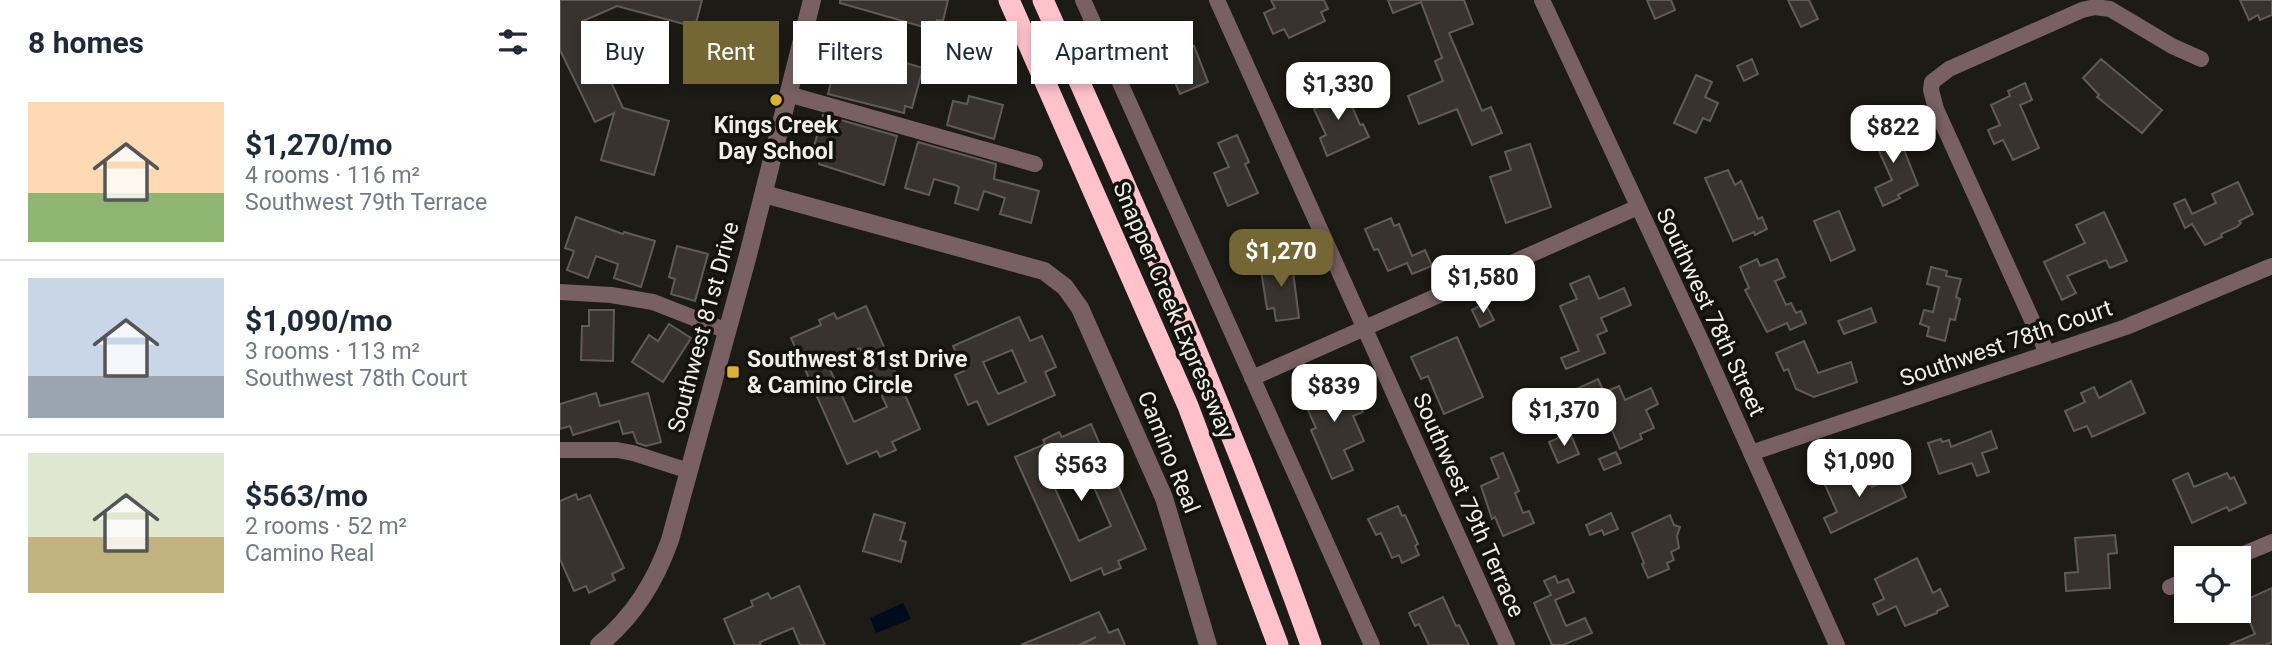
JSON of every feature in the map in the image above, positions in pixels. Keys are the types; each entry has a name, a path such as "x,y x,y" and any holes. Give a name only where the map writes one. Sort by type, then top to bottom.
{"highway":[{"name":"Snapper Creek Expressway","path":"1009,0 1183,394 1278,645"},
{"name":"Snapper Creek Expressway","path":"1043,0 1206,371 1311,645"}],"street":[{"name":"Southwest 81st Drive","path":"599,645 633,611 656,576 670,540 764,194 812,0"},
{"path":"1083,0 1372,645"},
{"name":"Southwest 79th Terrace","path":"1217,0 1507,645"},
{"name":"Southwest 78th Street","path":"1542,0 1837,645"},
{"path":"2047,354 1936,109 1931,90 1932,82 1949,69 2082,10 2095,7 2115,11 2172,46 2201,59"},
{"path":"788,94 1035,164"},
{"name":"Camino Real","path":"764,194 1044,271 1065,287 1080,308 1164,498 1208,645"},
{"path":"1252,378 1638,207"},
{"name":"Southwest 78th Court","path":"1751,453 2156,316 2272,266"},
{"path":"560,292 611,295 653,302 727,331"},
{"path":"560,450 617,450 690,471"},
{"path":"2251,551 2272,542"},
{"path":"2170,587 2174,585"}],"water":[{"path":"903,603 911,619 876,633 870,618"}],"building":[{"path":"560,0 702,0 697,21 683,21 683,24 617,6 581,21 581,84 612,84 623,108 669,121 654,175 601,160 614,113 595,122 560,50"},
{"path":"840,0 948,0 943,21 921,21 921,26 840,3"},
{"path":"1271,0 1324,0 1328,9 1321,12 1325,21 1289,38 1284,29 1273,34 1264,13 1275,8"},
{"path":"1388,0 1464,0 1473,24 1449,33 1482,111 1491,107 1502,133 1472,145 1457,109 1419,124 1408,96 1443,81 1435,61 1442,58 1421,2 1393,13"},
{"path":"1647,0 1671,0 1675,10 1655,19"},
{"path":"1788,0 1809,0 1818,19 1801,27"},
{"path":"2240,0 2272,0 2272,15 2260,20 2258,15 2249,20"},
{"path":"1194,46 1208,82 1180,94 1176,84 1193,84"},
{"path":"1752,59 1758,74 1744,81 1737,66"},
{"path":"2101,59 2162,110 2142,133 2097,97 2099,95 2083,78"},
{"path":"907,63 921,67 912,108 905,106 904,113 828,94 830,84 907,84"},
{"path":"1696,75 1712,82 1705,97 1718,103 1710,121 1703,118 1696,133 1674,123"},
{"path":"2025,83 2032,100 2020,105 2039,148 2013,160 2003,140 1994,144 1988,130 2000,125 1991,105 2010,96 2008,91"},
{"path":"1338,86 1344,101 1349,99 1360,125 1363,124 1369,137 1327,156 1320,138 1326,135 1314,109 1319,107 1314,97"},
{"path":"969,96 1003,105 994,139 947,125 953,101 967,104"},
{"path":"823,115 897,136 884,185 819,164 823,149 814,146"},
{"path":"1886,122 1902,151 1904,150 1918,185 1883,206 1875,188 1892,180 1869,129"},
{"path":"1237,135 1249,162 1245,164 1258,193 1228,206 1214,173 1229,167 1218,143"},
{"path":"918,142 996,164 994,179 1039,191 1031,223 1000,214 1005,198 984,191 978,210 955,203 959,187 955,185 934,179 929,195 905,188"},
{"path":"1530,144 1551,207 1506,223 1490,177 1511,170 1505,152"},
{"path":"1728,170 1735,185 1741,181 1758,219 1762,217 1767,229 1733,241 1705,178"},
{"path":"2238,182 2253,214 2239,221 2241,223 2237,227 2221,234 2222,237 2205,245 2192,224 2185,228 2174,204 2185,199 2192,214 2216,203 2212,194"},
{"path":"1839,211 1855,250 1831,261 1814,221"},
{"path":"2104,212 2127,261 2110,268 2106,260 2067,276 2076,293 2062,300 2044,262 2085,243 2076,225"},
{"path":"576,217 623,234 624,232 655,241 641,287 614,278 618,264 596,256 588,278 567,270 574,251 565,248"},
{"path":"1391,218 1394,226 1399,224 1412,256 1425,250 1432,266 1412,274 1407,263 1388,271 1378,249 1374,250 1365,229"},
{"path":"677,246 708,254 695,301 671,294 675,279 669,277"},
{"path":"1291,256 1299,318 1276,321 1274,308 1267,309 1261,270 1268,269 1267,260"},
{"path":"1757,259 1760,266 1777,259 1785,277 1775,281 1786,305 1791,303 1796,313 1801,311 1806,323 1790,330 1787,323 1767,332 1745,290 1749,288 1740,267"},
{"path":"1931,267 1947,271 1946,276 1961,279 1956,297 1960,299 1955,320 1950,319 1945,341 1927,336 1929,327 1920,324 1924,310 1933,312 1939,287 1927,284"},
{"path":"1589,276 1599,299 1624,288 1631,305 1601,318 1607,331 1597,335 1605,353 1566,369 1561,358 1579,351 1560,306 1577,299 1570,284"},
{"path":"1485,303 1494,320 1480,327 1472,310"},
{"path":"866,306 920,429 892,442 896,450 880,457 877,451 847,464 791,338 821,325 819,320 834,313 837,319","holes":["860,348 887,407 854,422 827,363"]},
{"path":"1871,308 1876,322 1844,334 1838,321"},
{"path":"589,310 614,310 613,361 581,360 582,326 589,326"},
{"path":"1019,317 1030,341 1042,336 1056,367 1045,372 1055,395 988,425 977,401 968,405 955,375 964,371 953,346","holes":["1012,350 1026,382 998,394 983,362"]},
{"path":"669,324 691,338 663,382 632,362 649,335 658,341"},
{"path":"1457,337 1483,397 1444,414 1428,376 1421,379 1411,357"},
{"path":"1804,341 1818,373 1851,362 1857,382 1814,397 1796,389 1788,369 1784,371 1776,353"},
{"path":"1337,376 1347,400 1356,396 1363,412 1353,416 1364,441 1344,450 1353,470 1332,479 1311,430 1316,428 1300,392"},
{"path":"1598,379 1604,392 1619,386 1625,400 1651,388 1658,404 1646,410 1654,428 1640,434 1642,439 1620,449 1600,402 1570,416 1561,396"},
{"path":"2131,381 2145,413 2092,437 2087,426 2074,431 2065,411 2085,402 2081,393 2094,387 2099,398"},
{"path":"596,393 600,406 648,393 661,442 646,446 637,443 633,432 623,434 619,421 573,435 570,426 560,429 560,404"},
{"path":"1091,424 1146,549 1118,561 1121,568 1104,575 1101,568 1071,581 1015,457 1045,444 1043,440 1059,432 1062,437","holes":["1085,467 1111,526 1079,541 1052,482"]},
{"path":"1991,431 1997,448 1982,453 1989,472 1977,476 1972,463 1939,474 1928,443 1941,439 1942,442 1949,440 1951,447"},
{"path":"1570,433 1579,454 1558,463 1549,442"},
{"path":"1616,452 1621,463 1604,470 1599,459"},
{"path":"1503,453 1519,491 1515,493 1523,513 1529,511 1534,523 1503,536 1495,517 1492,519 1481,486 1499,478 1491,458"},
{"path":"1836,471 1853,477 1857,485 1863,483 1864,487 1871,484 1872,487 1897,475 1906,497 1831,533 1824,518 1837,512 1825,485"},
{"path":"2188,473 2194,487 2227,473 2230,479 2234,477 2246,503 2229,511 2227,507 2192,523 2173,480"},
{"path":"576,494 578,500 590,495 624,568 612,574 615,580 589,593 586,586 574,591 560,559 560,501"},
{"path":"1398,506 1418,544 1415,546 1419,555 1402,563 1399,555 1392,558 1381,533 1376,535 1368,519"},
{"path":"1611,513 1618,529 1604,535 1602,530 1590,535 1586,525"},
{"path":"874,514 905,523 900,540 906,542 901,562 863,551"},
{"path":"1670,515 1674,525 1680,527 1677,536 1679,548 1671,552 1674,560 1667,563 1669,569 1648,578 1632,533"},
{"path":"2115,535 2117,553 2108,554 2110,588 2066,591 2065,573 2078,572 2075,538"},
{"path":"1917,558 1933,593 1940,589 1948,606 1905,626 1896,606 1878,615 1873,604 1884,599 1875,579"},
{"path":"1555,576 1558,583 1568,579 1574,592 1555,600 1566,626 1585,618 1592,633 1563,645 1552,645 1534,603 1551,595 1544,581"},
{"path":"799,586 825,645 800,645 793,628 760,642 761,645 735,645 724,619 753,606 751,601 768,593 771,599"},
{"path":"2272,588 2272,642 2266,645 2229,645 2255,634 2250,623 2251,597"},
{"path":"1443,597 1456,626 1459,625 1469,645 1429,645 1419,624 1415,626 1409,613"},
{"path":"1099,612 1109,633 1118,629 1125,645 1081,645 1096,637 1079,645 1021,645"}],"place":[{"name":"Kings Creek Day School","path":"776,100"},
{"name":"Southwest 81st Drive & Camino Circle","path":"733,372"}]}
